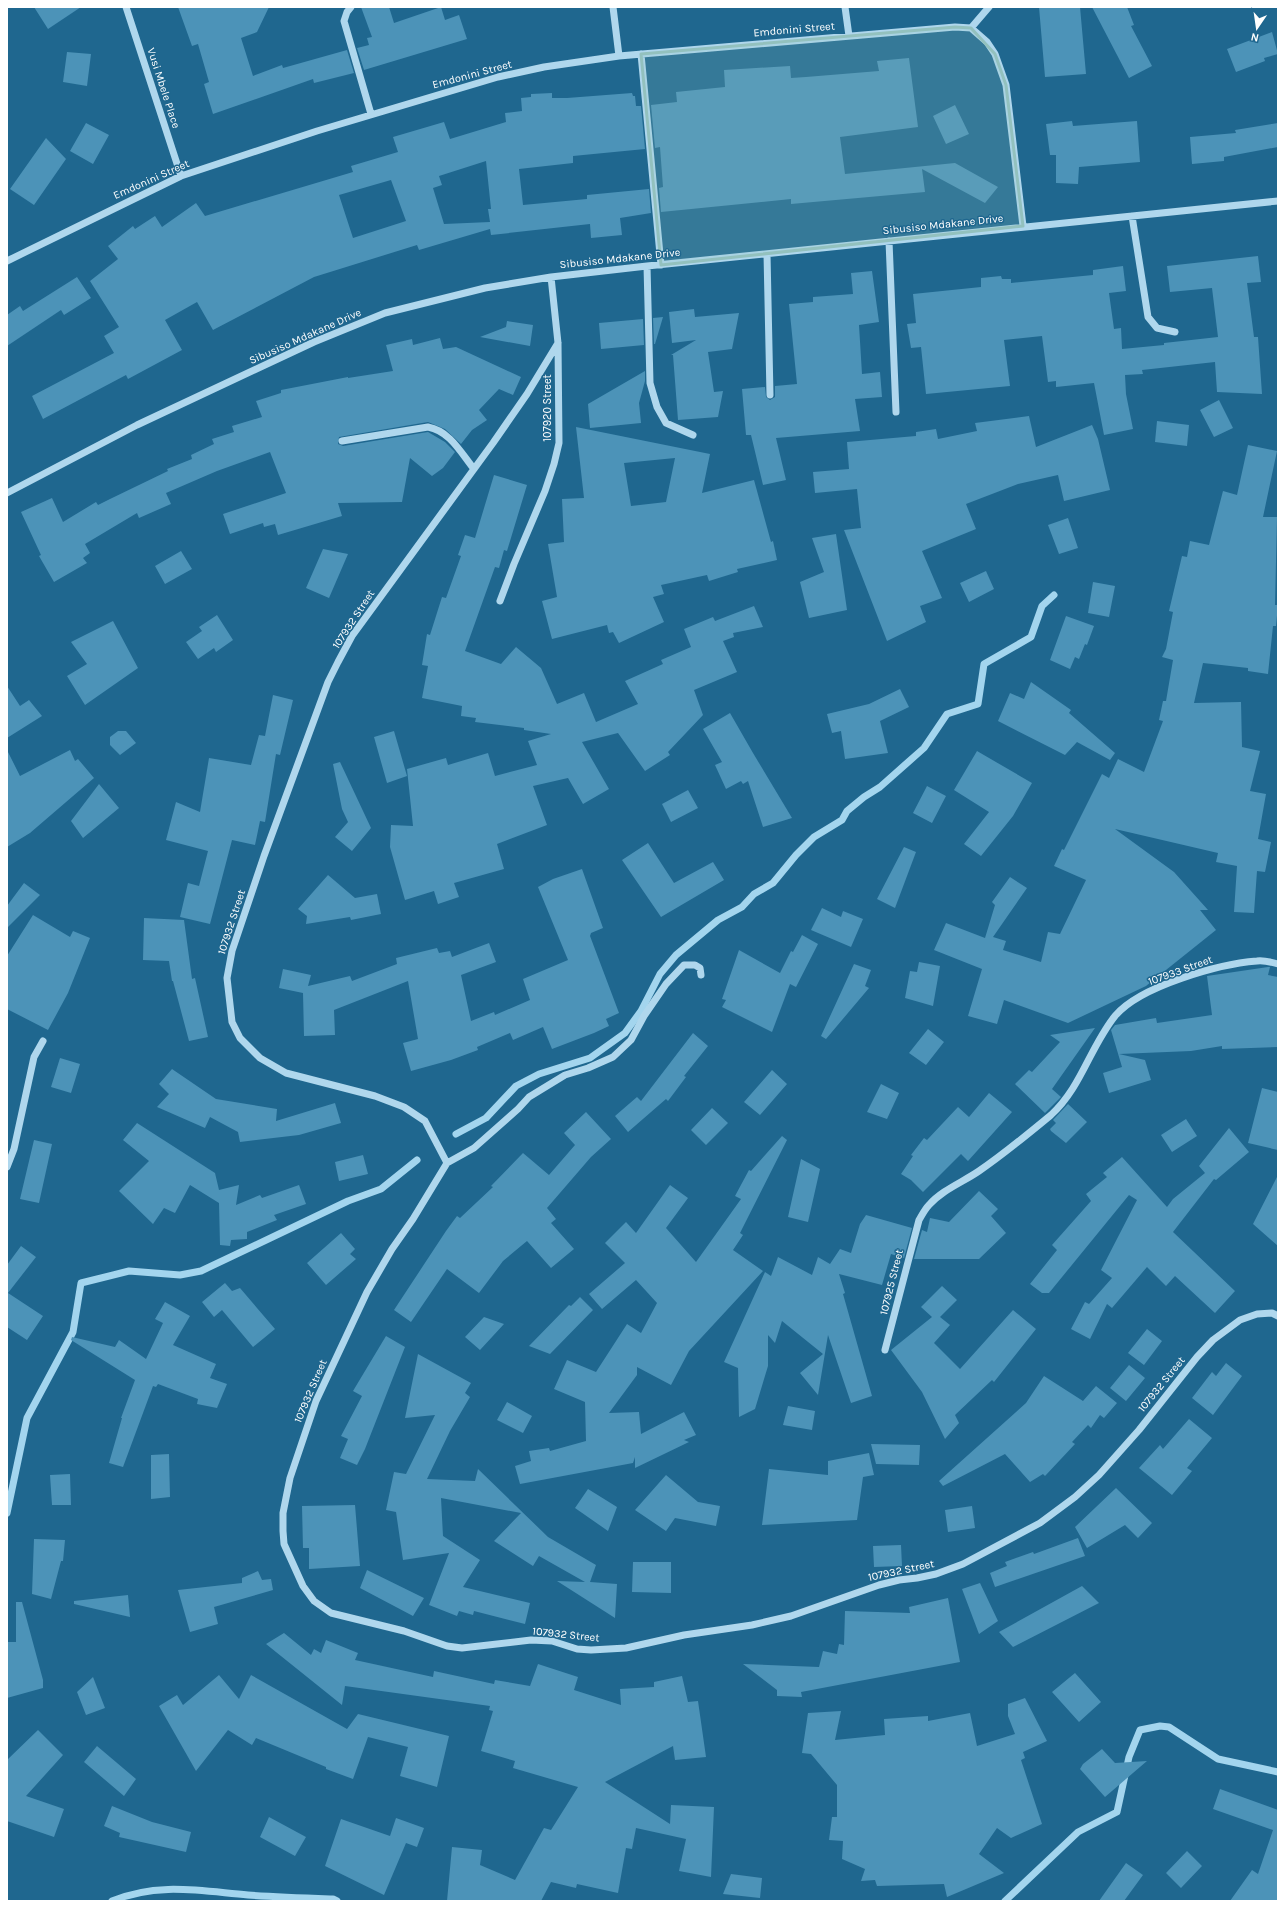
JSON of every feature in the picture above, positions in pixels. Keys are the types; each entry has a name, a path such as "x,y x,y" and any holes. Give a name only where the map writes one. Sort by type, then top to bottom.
{"street":[{"name":"Vusi Mbele Place","path":"127,7 181,176"},
{"path":"351,7 347,12 344,21 371,114"},
{"path":"613,7 619,56"},
{"path":"845,7 850,36"},
{"path":"989,7 971,28 987,42 995,54 1006,85 1023,226"},
{"name":"Emdonini Street","path":"7,261 181,176 371,114 498,77 544,66 619,56 954,27 971,28"},
{"path":"641,54 661,265"},
{"name":"Sibusiso Mdakane Drive","path":"7,493 137,425 314,342 385,313 485,288 551,277 648,266 1023,226 1278,201"},
{"path":"1132,216 1148,317 1157,328 1175,332"},
{"path":"889,241 896,412"},
{"path":"767,254 770,395"},
{"path":"648,266 650,383 657,407 666,423 693,435"},
{"name":"107920 Street","path":"500,601 545,490 558,450 560,425 558,343 551,277"},
{"name":"107932 Street","path":"558,343 527,394 352,636 335,669 264,856 232,951 227,978 232,1022 240,1038 260,1058 286,1073 369,1094 404,1107 425,1121 446,1163 367,1292 316,1401 290,1478 283,1513 284,1544 303,1586 314,1601 331,1613 397,1630 447,1646 462,1648 530,1640 552,1641 584,1649 626,1648 684,1635 752,1625 791,1616 879,1585 936,1574 963,1564 1023,1533 1076,1498 1099,1475 1139,1430 1192,1363 1213,1340 1240,1320 1256,1314 1272,1313 1278,1316"},
{"path":"342,441 428,427 439,429 448,436 474,469"},
{"name":"107933 Street","path":"1136,998 1203,971 1232,964 1259,960 1278,964"},
{"path":"446,1163 474,1148 518,1109 529,1097 565,1075 588,1068 613,1057 631,1040 644,1016 666,984 684,965 695,965 700,968 701,975"},
{"name":"107925 Street","path":"885,1350 919,1220 929,1204 946,1191 978,1172 1056,1110 1074,1087 1092,1053 1116,1016 1136,998"},
{"path":"7,1167 14,1149 34,1058 43,1041"}],"highlighted area":[{"path":"955,27 971,28 995,54 1006,85 1023,226 661,265 641,54"}],"building":[{"path":"34,7 81,7 48,29"},
{"path":"178,7 269,7 257,32 241,38 253,76 282,65 283,68 347,50 354,73 314,83 313,79 213,114 204,84 209,82 198,44 192,46"},
{"path":"361,7 389,7 394,23 441,7 445,20 459,15 467,39 364,70 357,48 369,45 367,38 372,37"},
{"path":"1039,7 1080,7 1086,74 1045,77"},
{"path":"1092,7 1127,7 1134,25 1131,26 1152,66 1129,78"},
{"path":"1272,32 1278,54 1264,58 1265,61 1236,72 1227,49"},
{"path":"67,52 91,54 87,86 63,82"},
{"path":"909,58 918,127 840,137 845,174 955,163 998,187 985,203 922,169 925,192 791,204 791,199 661,212 659,188 663,187 660,147 655,148 651,105 677,102 676,92 725,87 724,70 790,66 791,78 879,71 877,61"},
{"path":"552,93 552,98 567,98 632,93 633,96 635,96 636,106 641,106 645,149 573,156 573,163 519,169 523,205 587,199 587,195 649,189 651,213 620,218 622,235 591,238 590,224 491,235 490,229 419,250 417,245 314,277 213,330 197,302 165,320 182,350 128,379 126,375 43,419 32,396 114,353 104,336 119,327 90,281 118,259 108,246 133,226 135,229 155,216 162,227 196,203 205,216 353,172 351,166 398,152 393,137 444,122 450,139 506,122 505,113 522,111 521,98 531,97 531,94","holes":["486,161 491,209 488,209 490,222 444,224 433,188 442,185 439,176","391,180 406,221 353,238 339,195"]},
{"path":"955,105 969,134 946,144 933,116"},
{"path":"1072,121 1073,126 1137,121 1140,162 1079,167 1078,184 1056,183 1056,155 1050,155 1046,124"},
{"path":"86,123 109,135 93,164 70,151"},
{"path":"1278,123 1278,147 1224,157 1224,161 1192,164 1190,137 1236,133 1235,130"},
{"path":"46,138 66,159 34,205 10,189"},
{"path":"1258,256 1261,282 1247,283 1254,337 1258,337 1262,394 1217,392 1215,362 1142,370 1143,374 1125,375 1126,394 1133,429 1104,435 1094,383 1056,387 1056,381 1048,382 1042,336 1004,340 1010,386 926,394 921,347 911,348 907,324 916,323 913,294 981,287 981,278 1001,276 1002,279 1011,279 1011,283 1093,275 1093,270 1123,266 1126,291 1109,293 1114,329 1121,328 1122,349 1164,345 1164,343 1218,337 1212,288 1170,292 1167,266"},
{"path":"872,271 879,322 859,325 862,374 880,372 882,397 855,399 860,431 776,438 786,480 763,485 751,435 746,435 742,389 765,387 766,397 770,400 775,397 775,386 797,384 789,304 813,302 813,297 853,294 851,273"},
{"path":"77,277 91,298 64,315 61,310 7,346 7,315 20,306 23,311"},
{"path":"694,309 695,317 739,313 732,349 708,352 714,392 723,391 718,417 678,420 673,355 671,355 696,340 672,343 669,312"},
{"path":"663,317 655,344 654,344 653,318"},
{"path":"643,319 644,345 601,349 599,323"},
{"path":"507,321 533,325 530,346 480,337 506,327"},
{"path":"440,338 443,349 456,347 521,377 513,395 499,389 479,410 487,420 472,430 461,444 445,429 428,422 339,437 338,444 343,446 428,432 445,442 455,452 443,468 432,476 410,458 402,502 338,503 342,516 278,535 275,524 264,527 263,523 230,534 223,514 286,493 270,452 217,471 166,493 171,504 139,518 137,513 85,544 90,553 83,558 87,563 54,582 39,556 41,555 21,512 52,498 63,522 96,502 98,505 168,471 167,469 192,459 191,455 214,444 212,439 234,432 232,426 262,417 256,401 281,393 281,390 348,377 393,371 386,345 412,339 413,345"},
{"path":"645,371 645,381 639,403 641,423 590,428 588,404"},
{"path":"1219,400 1233,428 1214,437 1200,410"},
{"path":"1029,416 1036,447 1092,425 1098,439 1110,490 1064,501 1058,475 1018,484 966,504 976,529 922,551 942,598 920,606 926,622 887,641 844,530 861,528 857,489 815,493 813,472 849,469 847,442 916,436 916,432 936,429 938,439 977,431 975,423"},
{"path":"1157,421 1189,425 1187,446 1155,442"},
{"path":"576,427 710,454 702,493 754,480 771,542 773,541 777,560 737,569 738,572 709,581 707,575 661,585 664,594 653,597 664,622 619,643 613,632 609,633 607,625 552,639 542,601 557,597 548,544 564,542 562,499 584,498","holes":["675,458 666,502 631,506 624,463"]},
{"path":"1248,445 1277,451 1263,517 1277,517 1275,605 1278,605 1276,626 1273,626 1268,674 1248,671 1248,668 1203,663 1194,703 1241,702 1242,747 1260,751 1250,791 1266,794 1258,839 1271,842 1265,872 1257,871 1254,913 1234,912 1237,866 1216,862 1218,853 1115,829 1174,872 1208,910 1200,910 1216,930 1146,986 1068,1023 1004,1000 997,1024 968,1016 982,969 934,950 946,923 985,938 995,905 992,902 1010,877 1027,888 993,937 1006,941 1003,950 1041,962 1048,932 1060,934 1086,880 1054,866 1062,849 1064,850 1102,774 1109,778 1118,759 1144,772 1163,721 1159,720 1163,701 1166,701 1173,660 1162,657 1166,649 1173,612 1169,611 1182,556 1187,557 1190,541 1209,545 1223,491 1237,495"},
{"path":"494,475 527,485 507,551 504,550 499,568 495,567 465,651 501,664 516,647 541,668 557,704 584,693 596,722 638,704 625,681 663,664 661,660 691,647 684,629 713,617 715,621 754,606 763,627 733,633 734,637 723,641 737,672 694,690 703,715 668,752 670,755 645,771 618,733 582,742 609,789 583,804 568,778 533,786 547,825 497,844 504,869 454,883 459,897 438,904 434,891 405,900 390,847 391,825 413,826 407,769 446,758 448,765 488,753 495,776 537,765 528,741 551,734 524,730 524,728 475,722 476,718 461,716 462,706 422,698 428,666 422,665 427,634 430,635 442,597 446,598 461,556 458,555 465,535 475,538"},
{"path":"1068,518 1078,548 1059,554 1048,525"},
{"path":"836,534 847,610 809,618 800,582 824,572 812,538"},
{"path":"323,549 348,554 329,598 306,588"},
{"path":"181,551 192,569 165,584 155,566"},
{"path":"986,571 994,589 969,602 960,583"},
{"path":"1093,582 1115,586 1109,617 1088,613"},
{"path":"217,615 233,640 216,652 214,648 198,659 186,642 202,631 199,627"},
{"path":"1066,616 1094,626 1087,645 1085,644 1079,659 1075,657 1070,669 1050,660"},
{"path":"113,621 138,668 85,705 67,676 87,664 71,642"},
{"path":"1031,682 1071,710 1069,713 1115,753 1110,760 1077,742 1065,755 998,721 1010,693 1024,699"},
{"path":"7,686 20,706 29,700 42,716 7,738"},
{"path":"900,689 909,707 880,721 888,753 845,759 841,731 832,733 827,714 869,704"},
{"path":"273,695 293,700 280,755 276,754 265,822 260,821 255,845 232,840 210,924 180,917 188,883 199,886 208,851 166,840 176,802 200,812 209,758 251,765 259,735 265,736"},
{"path":"730,713 792,818 763,827 748,781 743,784 741,781 726,789 715,765 722,762 703,729"},
{"path":"118,731 126,731 136,743 120,755 110,745 110,737"},
{"path":"394,731 407,776 387,783 374,737"},
{"path":"7,750 20,776 70,750 75,761 78,759 94,778 30,833 7,847"},
{"path":"977,751 1032,783 1013,816 981,856 964,844 989,812 954,790"},
{"path":"340,762 371,828 352,851 335,837 348,822 342,809 333,764"},
{"path":"99,784 119,808 83,838 71,821"},
{"path":"927,786 946,796 932,823 913,813"},
{"path":"688,790 698,808 671,822 662,804"},
{"path":"648,843 674,883 713,862 724,880 661,917 622,860"},
{"path":"904,847 916,852 895,908 877,899"},
{"path":"582,869 603,928 591,933 590,936 619,1013 606,1019 609,1026 594,1033 552,1049 543,1027 513,1040 510,1033 477,1047 478,1050 451,1060 411,1071 403,1043 418,1039 408,981 334,1010 335,1035 304,1036 303,993 279,988 283,969 311,975 308,986 350,976 352,981 397,964 396,958 437,948 439,953 450,951 452,957 489,943 496,962 461,975 471,1021 494,1012 495,1015 530,1000 523,979 568,960 538,887 553,879"},
{"path":"328,875 355,898 377,894 381,914 351,920 350,917 306,924 307,916 298,909"},
{"path":"24,883 40,895 7,928 7,906"},
{"path":"822,908 841,917 843,911 863,919 851,947 811,930"},
{"path":"33,915 70,937 73,931 90,938 68,993 48,1030 7,1009 7,956"},
{"path":"144,918 184,920 192,979 195,978 208,1037 189,1041 172,981 169,961 143,960"},
{"path":"802,935 818,944 796,987 790,984 772,1032 722,1007 726,1000 722,999 739,950 780,973 791,951 793,952"},
{"path":"919,962 940,966 933,1006 905,998 910,971 917,972"},
{"path":"854,964 871,970 865,986 869,988 826,1039 821,1036"},
{"path":"1270,967 1268,975 1278,977 1278,1047 1222,1049 1222,1046 1191,1051 1119,1054 1145,1060 1151,1080 1109,1093 1103,1073 1122,1067 1111,1030 1115,1025 1156,1018 1157,1023 1212,1015 1207,976"},
{"path":"1095,1028 1052,1089 1061,1097 1045,1113 1015,1084 1029,1070 1032,1072 1060,1042 1050,1035"},
{"path":"928,1029 944,1042 926,1065 909,1053"},
{"path":"693,1033 708,1046 684,1076 686,1077 668,1101 666,1099 628,1132 615,1116 637,1097 641,1101"},
{"path":"60,1058 80,1064 71,1093 51,1087"},
{"path":"172,1069 216,1099 277,1109 276,1121 335,1103 341,1123 299,1135 240,1142 238,1132 210,1117 205,1128 157,1107 169,1094 159,1084"},
{"path":"772,1070 787,1084 760,1115 744,1102"},
{"path":"881,1084 899,1093 887,1119 867,1112"},
{"path":"1262,1088 1278,1092 1278,1150 1248,1143"},
{"path":"989,1093 1012,1112 968,1161 961,1154 923,1192 911,1180 901,1174 913,1156 911,1155 924,1138 927,1140 958,1107 969,1117"},
{"path":"1068,1104 1087,1122 1066,1143 1050,1129 1056,1123 1053,1120"},
{"path":"712,1108 728,1123 706,1145 691,1130"},
{"path":"586,1112 611,1139 591,1157 547,1208 556,1219 551,1223 574,1249 551,1268 527,1241 503,1261 479,1293 447,1269 411,1322 394,1310 457,1216 460,1218 493,1187 491,1186 523,1153 549,1175 575,1145 564,1133"},
{"path":"1186,1119 1197,1136 1172,1152 1161,1135"},
{"path":"137,1123 215,1173 219,1190 239,1185 236,1205 260,1195 262,1198 299,1185 306,1204 274,1215 277,1220 247,1232 247,1239 231,1240 230,1246 220,1245 219,1203 190,1185 175,1213 164,1208 153,1224 119,1191 149,1161 123,1140"},
{"path":"1229,1128 1249,1152 1216,1180 1214,1179 1173,1232 1235,1291 1215,1313 1175,1276 1166,1286 1147,1267 1112,1308 1107,1304 1090,1339 1071,1329 1085,1302 1089,1304 1112,1278 1101,1270 1137,1200 1129,1195 1049,1293 1042,1293 1030,1284 1057,1250 1052,1245 1091,1201 1086,1194 1107,1177 1103,1173 1122,1157 1167,1207 1173,1199 1205,1173 1199,1166"},
{"path":"782,1136 787,1140 740,1233 743,1235 733,1250 763,1271 689,1351 671,1385 637,1367 637,1375 609,1413 639,1412 641,1434 684,1412 696,1435 684,1440 689,1442 635,1468 635,1457 633,1463 520,1484 515,1466 531,1461 529,1451 549,1448 550,1451 586,1441 585,1402 554,1389 567,1360 596,1372 627,1324 641,1333 657,1303 636,1280 602,1309 589,1294 625,1263 605,1243 626,1222 636,1233 670,1185 688,1198 666,1228 696,1262 741,1199 735,1196 749,1170 751,1171"},
{"path":"34,1140 52,1144 39,1203 20,1199"},
{"path":"363,1155 368,1174 339,1181 335,1162"},
{"path":"801,1159 820,1169 808,1222 788,1217"},
{"path":"1278,1175 1278,1246 1253,1224"},
{"path":"979,1191 998,1209 991,1216 1006,1233 979,1259 914,1259 922,1230 927,1232 930,1218 949,1222"},
{"path":"866,1215 912,1228 904,1258 891,1254 882,1285 839,1274 845,1293 843,1294 872,1396 851,1403 828,1335 818,1395 800,1373 823,1354 782,1321 775,1343 768,1335 768,1366 755,1409 739,1417 738,1368 724,1362 765,1272 771,1276 778,1257 812,1275 818,1257 830,1264 840,1249 851,1253 860,1224"},
{"path":"341,1233 355,1249 350,1254 356,1259 326,1285 307,1263"},
{"path":"21,1246 36,1257 8,1293 43,1316 27,1340 7,1327 7,1265"},
{"path":"225,1283 232,1291 240,1288 275,1329 253,1347 222,1310 214,1317 202,1302"},
{"path":"942,1286 957,1300 940,1317 950,1325 934,1343 960,1369 1013,1310 1036,1329 994,1382 992,1380 955,1415 959,1423 945,1439 922,1392 891,1350 932,1317 921,1307"},
{"path":"580,1297 593,1310 550,1354 529,1346 569,1305 571,1306"},
{"path":"165,1302 190,1316 173,1345 216,1364 210,1378 227,1384 217,1408 197,1404 198,1399 158,1384 156,1387 153,1386 123,1467 109,1463 121,1418 135,1380 71,1340 72,1337 115,1347 119,1340 146,1359 163,1323 155,1319"},
{"path":"484,1317 504,1324 480,1350 465,1337"},
{"path":"1147,1329 1162,1341 1144,1365 1128,1353"},
{"path":"386,1336 405,1347 365,1449 357,1465 340,1458 348,1439 341,1436 362,1396 353,1391"},
{"path":"418,1354 471,1383 465,1393 470,1397 450,1431 427,1479 475,1481 478,1469 548,1537 596,1565 590,1582 617,1584 615,1618 557,1581 585,1582 539,1556 533,1566 494,1541 521,1513 441,1498 443,1536 480,1560 463,1587 530,1603 525,1624 474,1611 473,1615 459,1611 457,1616 429,1605 449,1553 403,1560 396,1512 386,1510 394,1472 406,1474 435,1415 405,1418"},
{"path":"1226,1363 1242,1376 1213,1415 1192,1398 1212,1372 1216,1376"},
{"path":"1129,1365 1145,1378 1126,1401 1110,1388"},
{"path":"1044,1376 1083,1401 1096,1386 1117,1403 1104,1418 1100,1415 1091,1428 1088,1425 1072,1442 1075,1444 1045,1476 1043,1474 1030,1482 1005,1454 943,1486 939,1481 1026,1403"},
{"path":"507,1402 532,1416 523,1433 497,1420"},
{"path":"788,1406 815,1411 812,1430 783,1425"},
{"path":"1189,1419 1212,1438 1187,1468 1192,1471 1172,1495 1139,1468 1160,1445 1163,1449"},
{"path":"871,1444 920,1445 919,1465 876,1464"},
{"path":"869,1453 874,1475 863,1477 857,1520 762,1525 769,1469 828,1475 828,1461"},
{"path":"169,1454 170,1497 151,1499 151,1455"},
{"path":"70,1474 71,1505 52,1505 50,1475"},
{"path":"666,1475 698,1502 720,1506 716,1526 675,1518 666,1531 635,1510"},
{"path":"1116,1488 1152,1523 1138,1538 1125,1525 1087,1548 1075,1527"},
{"path":"588,1489 617,1507 608,1531 575,1508"},
{"path":"355,1505 360,1566 309,1569 309,1548 303,1548 302,1506"},
{"path":"972,1506 975,1528 948,1532 945,1510"},
{"path":"1078,1538 1085,1556 995,1587 990,1573 1007,1566 1005,1562 1033,1552 1034,1554"},
{"path":"34,1539 65,1540 63,1561 61,1561 51,1599 32,1594"},
{"path":"901,1545 902,1566 874,1567 873,1546"},
{"path":"633,1562 671,1562 671,1593 632,1592"},
{"path":"367,1570 424,1598 413,1616 360,1588"},
{"path":"258,1571 262,1580 271,1579 273,1590 214,1607 218,1624 190,1632 178,1590 242,1583 242,1578"},
{"path":"980,1583 998,1621 979,1634 962,1589"},
{"path":"1082,1586 1099,1603 1013,1647 999,1632"},
{"path":"128,1595 130,1617 74,1604 74,1601"},
{"path":"948,1598 960,1662 801,1692 802,1697 777,1696 777,1690 743,1664 819,1667 823,1651 837,1654 839,1644 844,1645 845,1611 910,1613 909,1607"},
{"path":"16,1602 22,1602 43,1680 43,1688 7,1698 7,1642 16,1642"},
{"path":"284,1633 311,1655 314,1649 321,1653 326,1640 358,1653 355,1660 433,1677 434,1671 494,1684 495,1680 530,1686 538,1664 578,1677 574,1690 621,1705 620,1689 654,1687 654,1682 682,1676 688,1702 698,1701 706,1757 675,1760 673,1746 605,1782 670,1824 671,1805 714,1807 711,1877 679,1871 686,1839 636,1828 632,1849 626,1848 618,1893 577,1884 576,1888 551,1882 541,1901 447,1901 452,1847 482,1850 480,1865 515,1880 544,1828 551,1830 578,1787 513,1768 515,1761 481,1751 493,1711 489,1710 490,1706 345,1686 342,1705 266,1644"},
{"path":"1075,1673 1101,1702 1079,1722 1052,1692"},
{"path":"219,1675 239,1699 251,1675 347,1729 358,1714 449,1736 437,1787 400,1776 408,1747 368,1737 353,1779 326,1769 326,1767 256,1738 252,1745 228,1730 196,1771 159,1706 177,1695 183,1705"},
{"path":"93,1677 105,1708 86,1715 77,1692"},
{"path":"1025,1698 1047,1741 1023,1752 1025,1758 1021,1760 1042,1824 1011,1838 997,1828 979,1854 1004,1873 947,1897 944,1884 877,1886 875,1880 861,1881 865,1869 842,1859 843,1841 829,1840 832,1817 837,1817 837,1785 811,1754 802,1753 808,1713 841,1711 835,1740 885,1735 884,1719 928,1716 928,1721 970,1713 977,1746 1015,1734 1008,1716 1008,1704"},
{"path":"38,1730 63,1755 26,1796 64,1809 54,1837 7,1821 7,1760"},
{"path":"97,1746 136,1779 124,1796 84,1762"},
{"path":"1102,1749 1115,1763 1147,1761 1105,1797 1080,1769 1083,1764"},
{"path":"1220,1789 1278,1810 1278,1901 1230,1901 1252,1870 1258,1874 1273,1830 1213,1809"},
{"path":"112,1806 152,1822 191,1832 186,1852 119,1837 120,1833 104,1826"},
{"path":"269,1817 306,1837 295,1856 260,1837"},
{"path":"396,1818 424,1828 417,1847 406,1843 384,1895 325,1866 341,1819 390,1836"},
{"path":"1187,1851 1202,1866 1181,1888 1166,1873"},
{"path":"1126,1863 1143,1875 1124,1901 1099,1901"},
{"path":"731,1874 762,1878 760,1898 723,1894"}],"waterway":[{"path":"456,1134 486,1118 516,1086 539,1074 590,1058 625,1033 641,1011 660,974 676,955 718,920 742,907 754,894 773,883 796,855 814,837 842,820 847,811 864,797 880,787 924,748 947,714 978,704 984,664 1031,637 1042,606 1054,595"},
{"path":"7,1513 27,1418 73,1332 81,1283 129,1271 180,1275 201,1271 348,1201 381,1189 417,1160"},
{"path":"1005,1901 1078,1832 1117,1812 1129,1757 1140,1730 1160,1726 1169,1727 1218,1759 1278,1772"},
{"path":"112,1901 146,1891 179,1889 259,1896 333,1899 337,1901"}]}
